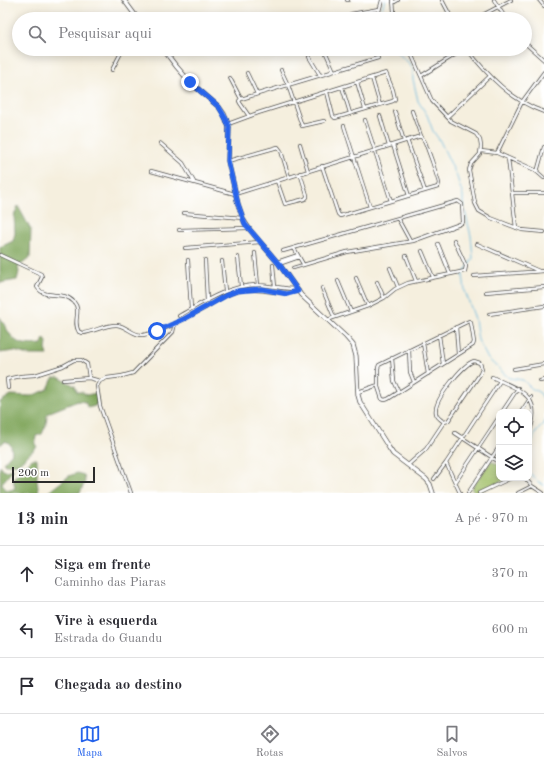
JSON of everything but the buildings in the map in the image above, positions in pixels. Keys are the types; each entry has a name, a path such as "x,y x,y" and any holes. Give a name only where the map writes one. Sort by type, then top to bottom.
{"street":[{"path":"124,0 133,12"},
{"path":"378,12 382,0"},
{"path":"394,12 393,1 398,0"},
{"path":"442,0 448,12"},
{"path":"494,0 501,12"},
{"path":"488,12 510,0"},
{"path":"539,0 544,6"},
{"path":"362,12 379,9"},
{"path":"532,49 544,60"},
{"path":"112,70 120,56"},
{"path":"168,56 190,82 221,110 228,124 228,161 235,194 248,228 261,242 310,304 349,339 355,349 358,392 361,404 393,454 426,479 430,484 433,493"},
{"path":"327,56 334,71"},
{"path":"412,56 430,99 447,117 477,136 481,142 481,151 469,169 476,206 479,211 528,232 544,232"},
{"path":"421,76 453,56"},
{"path":"473,56 490,76 522,102 544,112"},
{"path":"309,57 320,75"},
{"path":"241,99 378,58"},
{"path":"281,70 288,85 302,127 324,121"},
{"path":"497,153 522,102 544,72"},
{"path":"247,73 257,94"},
{"path":"228,124 249,116 386,73 393,90 395,100 334,117 326,92"},
{"path":"447,117 490,76"},
{"path":"230,78 241,99 239,101 240,103 249,116"},
{"path":"372,78 380,105"},
{"path":"357,82 365,109"},
{"path":"342,87 350,113"},
{"path":"322,166 339,215 342,216 438,187 439,183 425,142 421,136 412,111"},
{"path":"395,112 425,191"},
{"path":"380,116 409,196"},
{"path":"365,120 391,201"},
{"path":"344,126 370,207"},
{"path":"151,170 235,194 421,136"},
{"path":"160,143 183,163 195,182"},
{"path":"300,144 308,171"},
{"path":"228,161 278,147 281,151 289,177"},
{"path":"537,172 544,147"},
{"path":"481,151 497,153 537,172 544,178"},
{"path":"508,158 516,228"},
{"path":"277,180 285,204 307,197 300,173"},
{"path":"512,193 544,193"},
{"path":"283,251 458,202 462,204 462,223 410,241 347,252 293,268"},
{"path":"184,213 243,218"},
{"path":"398,218 410,241"},
{"path":"179,230 248,228"},
{"path":"328,320 368,306 384,298 398,287 416,281 465,271 467,268 454,240"},
{"path":"185,248 261,242"},
{"path":"438,244 450,274"},
{"path":"477,244 543,271"},
{"path":"294,248 304,264"},
{"path":"422,251 433,277"},
{"path":"255,253 258,285"},
{"path":"0,255 41,274 42,277 37,287 42,292 48,295 58,294 67,296 74,302 78,310 76,326 79,332 86,333 119,325 136,335 143,336 186,318 237,291 262,289 287,294 298,290"},
{"path":"278,263 298,256"},
{"path":"406,256 416,281"},
{"path":"238,257 241,286"},
{"path":"188,260 191,309"},
{"path":"204,260 207,301"},
{"path":"222,261 225,291"},
{"path":"272,265 274,287"},
{"path":"390,268 398,287"},
{"path":"474,276 543,271"},
{"path":"356,278 368,306"},
{"path":"338,281 351,312"},
{"path":"377,282 384,298"},
{"path":"179,316 225,291 241,286 258,285 298,290"},
{"path":"486,292 544,287"},
{"path":"322,288 334,317"},
{"path":"489,314 544,306"},
{"path":"63,380 89,378 100,381 107,378 133,373 173,332 175,322"},
{"path":"466,322 471,322 474,342 471,346 428,374 388,399 383,400 378,385 378,366 439,335 466,322"},
{"path":"456,327 458,354"},
{"path":"439,335 443,364"},
{"path":"423,343 428,374"},
{"path":"409,350 410,372 414,382"},
{"path":"392,358 394,381 399,392"},
{"path":"8,388 7,379 35,375 63,366 74,360 86,362 89,378"},
{"path":"408,465 426,449 444,422 448,421 480,374 482,369 480,363 474,361 469,362 449,384 440,399 436,410 437,415 444,422"},
{"path":"514,369 544,364"},
{"path":"492,377 518,388 531,396 538,413"},
{"path":"100,381 97,390 100,406 131,493"},
{"path":"434,479 500,381"},
{"path":"358,392 378,385"},
{"path":"504,409 518,388"},
{"path":"523,409 531,396"},
{"path":"532,427 537,418"},
{"path":"455,483 496,421"},
{"path":"455,433 496,460"},
{"path":"468,493 496,451"},
{"path":"446,463 460,493"},
{"path":"479,493 505,481"},
{"path":"528,481 532,486 543,493"},
{"path":"518,493 532,486"}],"green space":[{"path":"18,206 31,230 30,258 18,267 19,272 17,280 0,283 0,247 13,241 15,233 14,216"},
{"path":"0,317 11,336 19,343 32,345 42,344 44,338 47,342 47,355 28,355 14,351 0,353"},
{"path":"58,377 75,386 77,392 82,392 87,395 96,393 98,402 95,406 88,408 85,402 78,401 50,412 47,415 46,425 42,434 36,436 35,444 37,447 18,464 5,465 3,463 12,453 9,443 5,441 0,445 0,402 11,395 31,396 44,391 48,389 53,378"},
{"path":"32,459 37,459 37,481 39,493 0,493 0,466 4,471 14,469 2,483 5,489 11,490 15,488 13,478"},
{"path":"491,461 496,464 496,481 502,481 476,493 471,489"},
{"path":"77,473 84,475 85,482 80,493 47,493 69,476"}],"waterway":[{"path":"381,12 385,0"},
{"path":"401,56 409,63 413,70 413,79 418,101 427,115 433,131 440,141 457,177 463,196 463,203 471,236 473,258 463,275 465,291 475,319 478,340 488,359 509,378 523,380 531,388 540,393 544,400"},
{"path":"531,445 535,434 544,421"},
{"path":"532,475 537,481 544,485"}],"route":[{"path":"157,331 186,318 231,293 240,290 262,289 287,294 298,291 279,264 245,224 233,187 228,161 227,153 229,127 226,119 219,107 202,94 190,82"}]}
